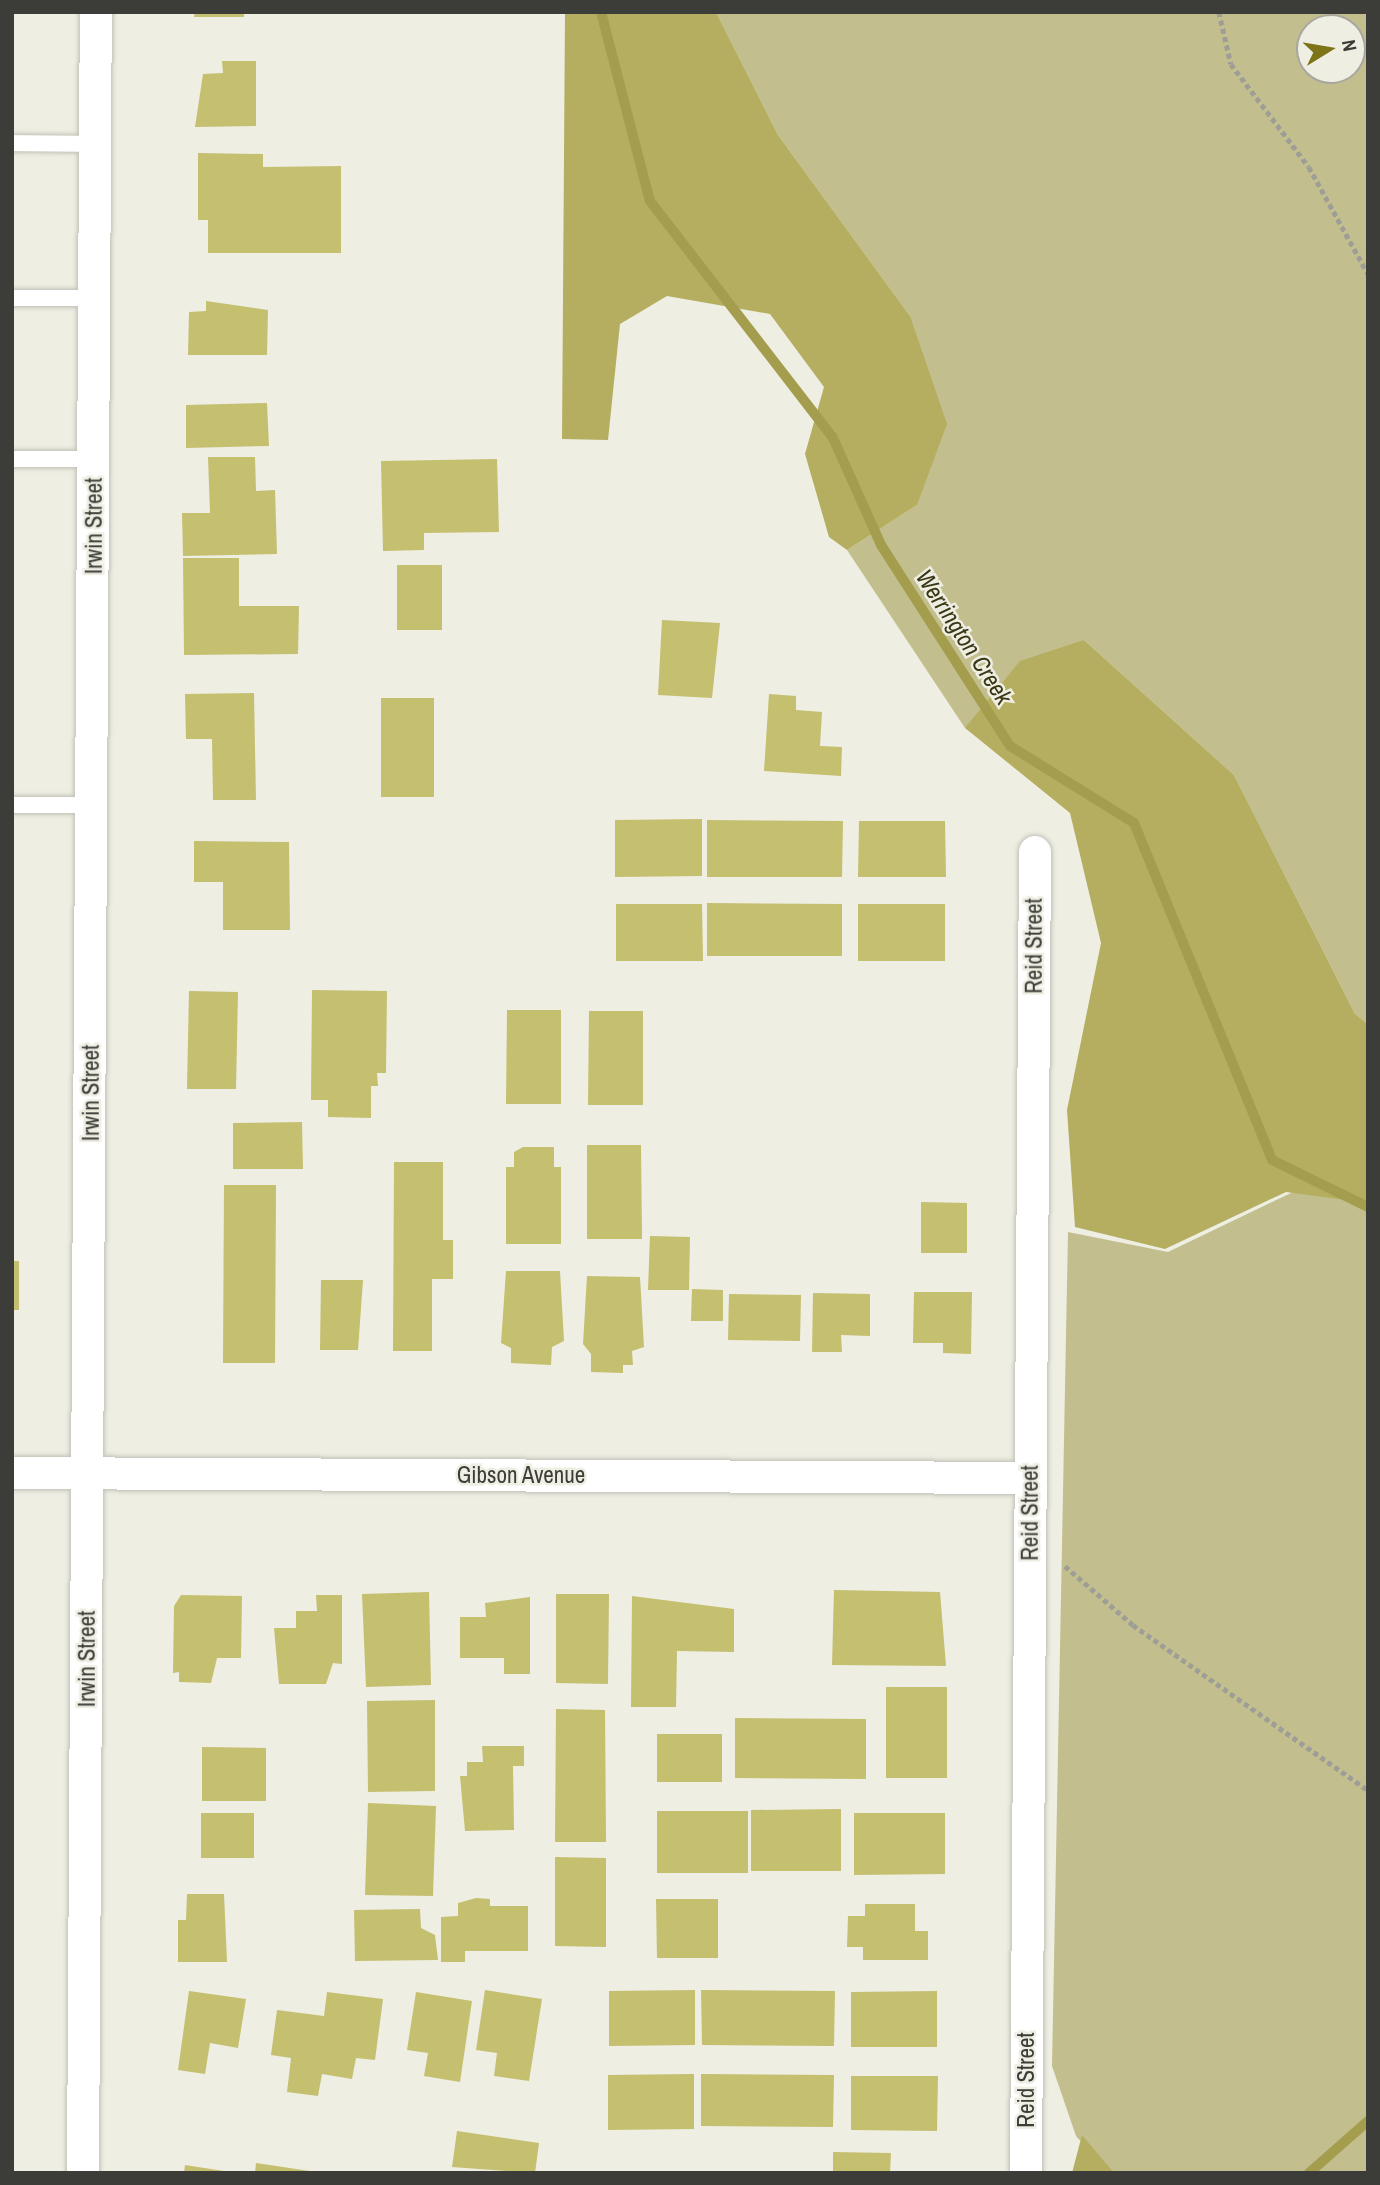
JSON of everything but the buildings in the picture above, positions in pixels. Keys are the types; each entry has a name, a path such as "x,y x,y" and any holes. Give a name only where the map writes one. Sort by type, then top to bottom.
{"street":[{"name":"Irwin Street","path":"83,2173 96,12"},
{"name":"Reid Street","path":"1026,2173 1035,852"},
{"name":"Gibson Avenue","path":"12,1473 1030,1478"}],"lane":[{"path":"12,143 96,144"},
{"path":"12,298 95,298"},
{"path":"12,458 94,459"},
{"path":"12,805 92,805"}],"path":[{"path":"1219,12 1231,64 1309,167 1368,274"},
{"path":"1030,1535 1133,1625 1368,1790"}],"shaded area":[{"path":"565,12 716,12 778,135 910,316 947,424 917,505 847,550 829,537 805,454 824,387 770,314 667,296 620,324 608,440 562,439"},
{"path":"716,12 1368,12 1368,1024 1355,1014 1234,775 1084,640 965,728 847,550 917,505 910,316 778,135"},
{"path":"1084,640 1234,775 1355,1014 1368,1024 1368,1203 1286,1192 1165,1249 1075,1227 1067,1110 1101,943 1070,813 965,728 1020,661"},
{"path":"1293,1192 1368,1197 1368,2173 1109,2173 1076,2136 1052,2066 1068,1232 1168,1252"},
{"path":"1082,2135 1114,2173 1072,2173"}],"waterway":[{"name":"Werrington Creek","path":"601,12 650,201 833,438 881,545 1010,746 1134,823 1272,1160 1368,1207"},
{"path":"1309,2173 1368,2121"}]}
